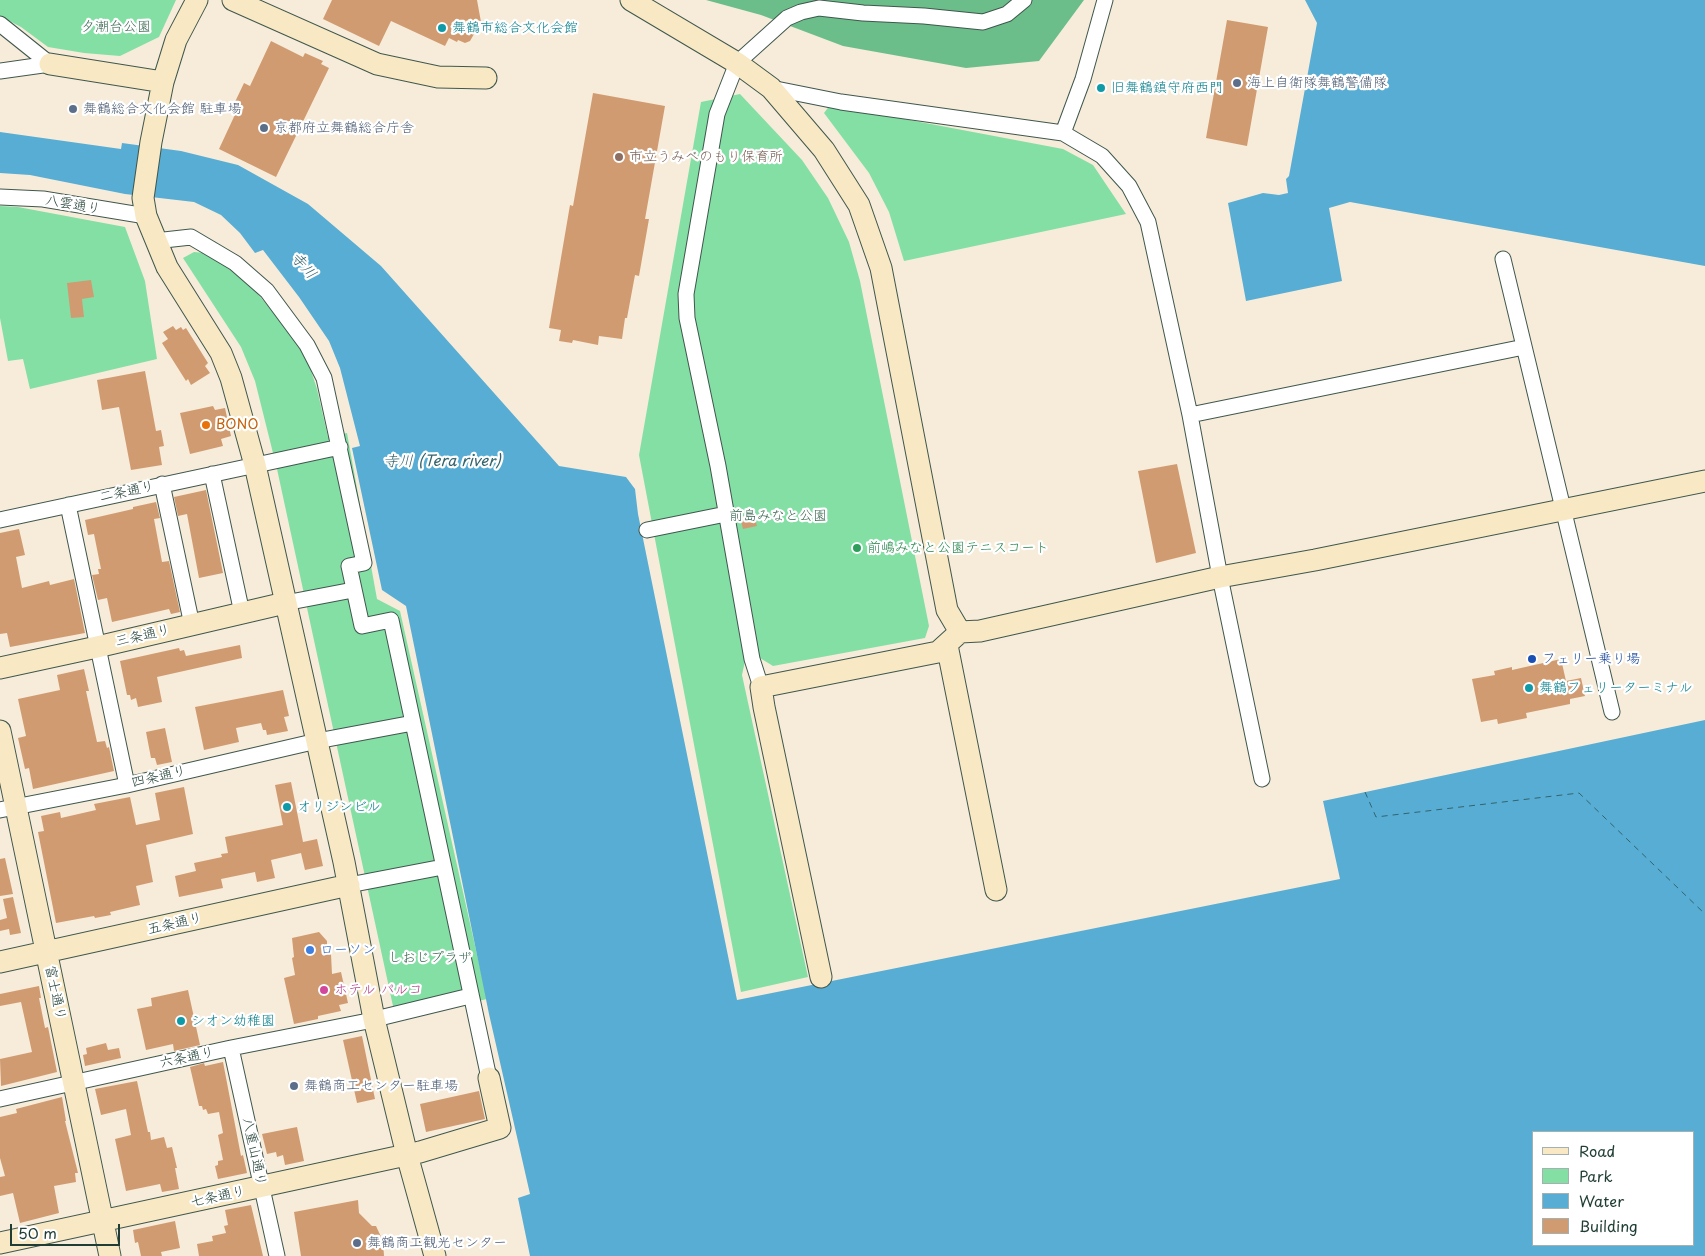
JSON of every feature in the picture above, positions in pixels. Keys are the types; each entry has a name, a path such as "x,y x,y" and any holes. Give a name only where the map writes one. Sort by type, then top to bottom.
{"street":[{"path":"197,0 176,40 163,82 151,142 145,207 167,267 221,353 231,378 255,465 317,741 349,885 374,1019 406,1155 435,1256"},
{"path":"232,0 378,64 438,76 486,78"},
{"path":"631,0 737,63 770,88 824,150 859,205 881,268 953,638 996,890"},
{"path":"821,977 761,687 752,659 726,514 687,318 686,294 717,114 737,63 787,18 802,12 819,8 983,22 1007,14 1024,0"},
{"path":"1063,133 1083,78 1105,0"},
{"path":"0,24 50,64"},
{"path":"0,71 50,64 163,82"},
{"path":"770,88 841,102 1063,133 1102,156 1129,186 1148,222 1190,415 1220,577 1262,779"},
{"name":"八雲通り","path":"0,197 145,207"},
{"path":"156,241 191,237 235,263 267,291 307,345 324,378 364,564 349,566 353,590 362,626 391,620 489,1078"},
{"path":"1503,259 1612,712"},
{"path":"1190,415 1524,347"},
{"name":"二条通り","path":"0,520 340,447"},
{"path":"212,474 242,613"},
{"path":"761,687 938,652 953,638 1220,577 1315,560 1705,481"},
{"path":"162,484 192,625"},
{"path":"68,505 127,785"},
{"path":"647,530 726,514"},
{"path":"285,603 353,590"},
{"name":"三条通り","path":"0,668 285,603"},
{"name":"四条通り","path":"8,809 127,785 317,741 413,723"},
{"name":"富士通り","path":"0,731 8,809 46,953 110,1256"},
{"path":"349,885 443,867"},
{"name":"五条通り","path":"0,962 349,885"},
{"name":"六条通り","path":"0,1099 231,1048 374,1019 470,996"},
{"name":"八重山通り","path":"231,1048 277,1256"},
{"name":"七条通り","path":"0,1243 262,1188 406,1155 500,1128 489,1078"}],"green space":[{"name":"夕潮台公園","path":"0,0 176,0 159,37 120,56 48,47 21,27 0,16"},
{"path":"706,0 1084,0 1039,61 966,68 843,46 761,15"},
{"name":"前島みなと公園","path":"740,94 802,160 828,198 849,242 860,281 929,626 925,638 773,666 760,658 745,661 742,675 808,977 741,992 639,455 701,102"},
{"path":"830,105 1063,149 1093,165 1126,214 904,261 889,212 869,173 824,113"},
{"path":"0,206 18,207 125,227 145,281 157,359 30,389 23,359 8,361 0,318"},
{"name":"しおじプラザ","path":"194,252 205,253 237,269 304,349 317,389 328,437 347,433 377,599 400,611 487,999 396,1020 277,469 255,381 241,347 183,258"}],"water":[{"path":"1305,0 1705,0 1705,266 1350,202 1329,208 1342,281 1246,301 1228,203 1263,193 1279,195 1288,193 1286,179 1289,176 1317,23"},
{"path":"0,132 121,149 122,143 181,151 238,165 308,204 381,266 559,466 626,477 635,489 638,514 737,1000 1340,879 1323,801 1705,720 1705,1256 530,1256 518,1198 530,1194 489,1014 406,606 382,590 352,448 360,446 340,368 329,341 299,297 263,250 255,253 240,233 221,215 194,202 125,194 30,175 0,173"}],"building":[{"name":"舞鶴市総合文化会館","path":"332,0 477,0 481,22 470,41 465,43 458,40 457,42 449,38 445,46 391,21 379,46 323,19"},
{"name":"海上自衛隊舞鶴警備隊","path":"1227,20 1268,27 1247,146 1206,138"},
{"name":"京都府立舞鶴総合庁舎","path":"271,41 303,57 305,53 323,61 321,64 329,68 276,177 219,149 239,106 234,104 244,83 250,86"},
{"path":"593,93 665,106 645,219 649,219 639,276 635,275 622,339 599,336 598,345 573,340 572,343 559,341 561,330 549,328 570,205 573,206"},
{"path":"91,280 94,297 82,299 84,317 71,318 67,283"},
{"path":"173,326 176,330 181,327 183,330 186,328 208,363 205,366 210,373 191,385 188,379 186,381 162,343 168,339 163,332"},
{"path":"145,371 156,431 161,430 164,446 159,447 162,465 131,470 119,407 102,410 97,380"},
{"name":"BONO","path":"213,406 215,410 225,408 231,436 221,439 223,446 190,454 180,413"},
{"path":"1177,464 1196,553 1156,563 1138,471"},
{"path":"206,490 223,573 199,578 187,514 178,516 174,497"},
{"path":"156,502 160,518 154,519 162,562 169,561 180,612 171,614 169,609 112,622 107,598 98,600 92,575 99,574 98,569 101,569 94,534 88,535 85,520"},
{"path":"754,514 757,526 743,529 740,517"},
{"path":"19,529 25,555 16,557 22,588 49,581 50,585 74,579 85,633 10,647 7,633 0,634 0,533"},
{"path":"240,645 242,658 157,677 162,702 138,707 136,698 131,700 130,695 127,695 120,661 179,648 180,651 184,650 186,656"},
{"name":"舞鶴フェリーターミナル","path":"1561,659 1566,681 1581,678 1585,696 1570,699 1570,704 1526,713 1527,718 1498,724 1497,719 1481,722 1472,679 1495,675 1494,671 1512,667 1512,670"},
{"path":"84,669 89,691 86,691 97,742 105,741 107,748 109,747 114,771 33,789 29,768 25,769 18,738 26,736 18,699 60,690 57,675"},
{"path":"283,690 289,716 284,717 288,731 267,735 261,723 236,728 239,742 204,750 195,707"},
{"path":"165,728 172,762 157,765 155,758 151,758 146,732"},
{"path":"291,782 303,842 317,839 323,866 305,870 301,853 271,860 275,878 257,882 255,872 221,879 223,888 179,897 175,876 196,871 194,863 222,857 221,854 228,853 225,837 283,825 275,785"},
{"path":"184,787 193,834 146,845 153,882 136,886 140,905 110,912 111,915 56,923 38,832 44,831 41,816 60,812 61,818 96,810 94,804 130,797 136,825 160,820 155,793"},
{"path":"5,858 13,894 0,896 0,859"},
{"path":"13,897 21,933 10,935 9,929 0,931 0,920 7,918 3,899"},
{"path":"319,932 327,941 327,954 331,954 332,974 341,972 348,1003 339,1005 341,1011 318,1016 318,1019 294,1024 284,978 295,975 292,958 294,957 292,938"},
{"path":"39,986 41,998 39,998 45,1028 48,1027 57,1072 1,1086 0,1059 32,1052 21,1002 0,1006 0,994"},
{"path":"188,990 200,1045 174,1051 173,1044 146,1050 137,1009 152,1006 151,998"},
{"path":"362,1036 375,1099 357,1103 343,1040"},
{"path":"106,1043 108,1050 119,1048 121,1058 85,1066 83,1055 87,1054 86,1048"},
{"path":"223,1062 241,1156 243,1155 247,1173 218,1179 215,1166 218,1165 218,1161 223,1160 218,1135 223,1133 219,1112 208,1114 206,1109 203,1110 202,1106 199,1106 190,1067 204,1063 205,1066"},
{"path":"137,1081 151,1140 164,1137 167,1148 172,1147 179,1189 162,1192 160,1184 126,1191 115,1139 131,1135 126,1109 101,1115 95,1089"},
{"path":"479,1091 485,1119 426,1132 420,1104"},
{"path":"62,1097 65,1121 78,1173 75,1173 76,1182 54,1186 59,1213 20,1223 13,1193 0,1196 0,1177 5,1176 0,1158 0,1117 17,1113 16,1109"},
{"path":"297,1127 304,1161 285,1165 283,1155 277,1157 276,1152 267,1154 262,1134"},
{"path":"358,1200 359,1213 372,1226 376,1226 383,1241 384,1256 301,1256 294,1212"},
{"path":"251,1205 263,1256 199,1256 197,1244 213,1241 212,1236 226,1233 224,1226 228,1225 225,1210"},
{"path":"175,1221 180,1248 161,1252 162,1256 141,1256 138,1242 135,1243 133,1230"}],"ferry route":[{"path":"1365,792 1376,817 1579,793 1705,914"}],"place":[{"name":"舞鶴市総合文化会館","path":"442,28"},
{"name":"海上自衛隊舞鶴警備隊","path":"1237,83"},
{"name":"旧舞鶴鎮守府西門","path":"1101,88"},
{"name":"舞鶴総合文化会館 駐車場","path":"73,109"},
{"name":"京都府立舞鶴総合庁舎","path":"264,128"},
{"name":"市立うみべのもり保育所","path":"619,157"},
{"name":"BONO","path":"206,425"},
{"name":"前嶋みなと公園テニスコート","path":"857,548"},
{"name":"フェリー乗り場","path":"1532,659"},
{"name":"舞鶴フェリーターミナル","path":"1529,688"},
{"name":"オリジンビル","path":"287,807"},
{"name":"ローソン","path":"310,950"},
{"name":"ホテル パルコ","path":"324,990"},
{"name":"シオン幼稚園","path":"181,1021"},
{"name":"舞鶴商工センター駐車場","path":"294,1086"},
{"name":"舞鶴商工観光センター","path":"357,1243"}],"water label":[{"name":"寺川","path":"303,266"},
{"name":"寺川 (Tera river)","path":"442,462"}]}
